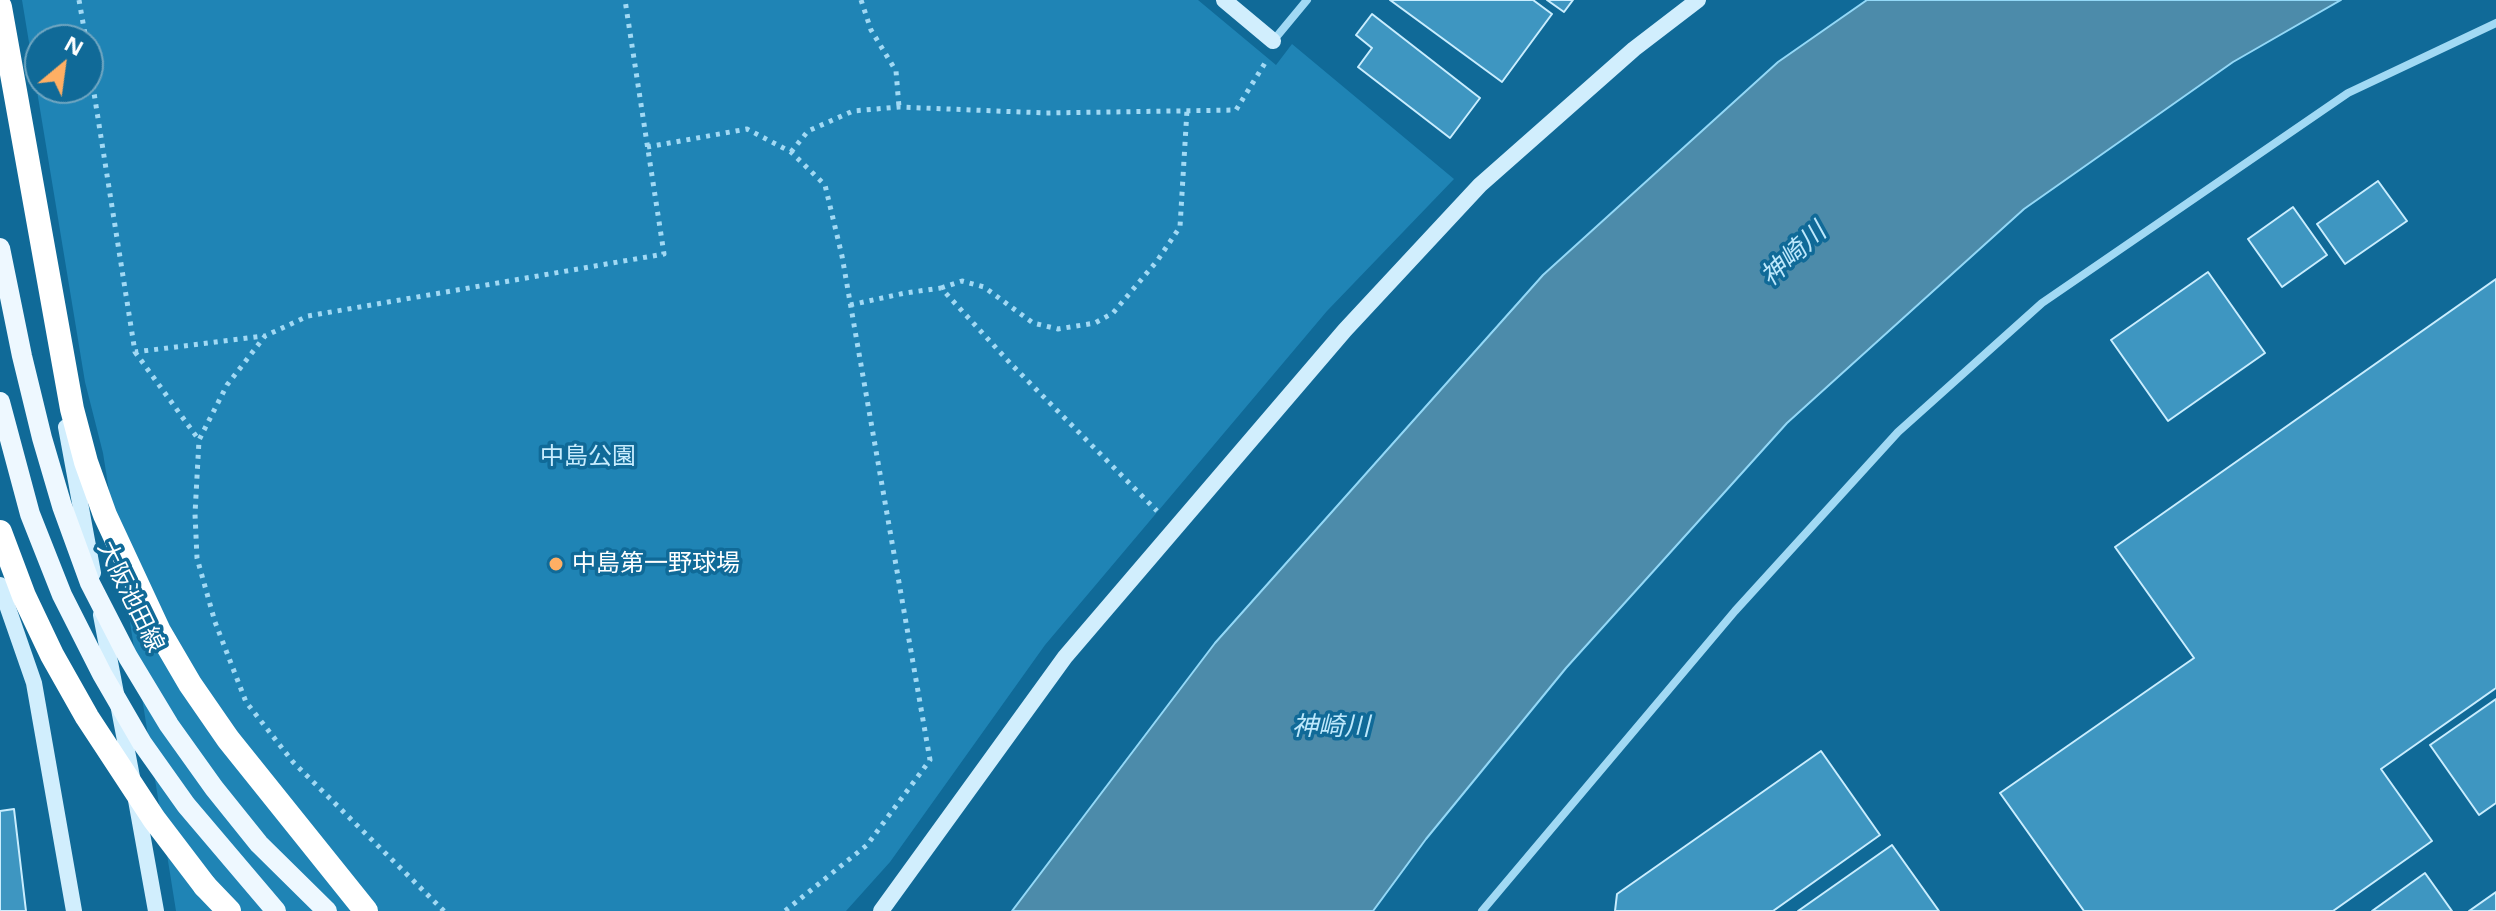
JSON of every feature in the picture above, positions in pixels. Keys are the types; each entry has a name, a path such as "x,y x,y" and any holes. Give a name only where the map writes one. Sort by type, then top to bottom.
{"highway":[{"path":"0,7 72,409 105,515 159,631 190,684 257,777 366,911"},
{"path":"0,532 24,596 52,655 87,717 154,819 205,886 229,911"}],"main road":[{"name":"大阪池田線","path":"0,248 42,438 90,583 128,657 196,763 259,844 327,911"},
{"path":"0,402 30,514 62,595 102,674 142,743 186,805 276,911"}],"street":[{"path":"1224,0 1273,41 1307,0"},
{"path":"881,911 1065,657 1345,330 1480,185 1634,49 1698,0"},
{"path":"1482,911 1735,611 1898,432 2030,313 2348,93 2496,23"},
{"path":"0,55 156,911"},
{"path":"0,585 34,683 74,911"}],"path":[{"path":"79,0 83,24"},
{"path":"135,352 265,336 308,316 664,254 625,0"},
{"path":"861,0 871,30 896,71 899,107"},
{"path":"791,152 808,131 853,111 899,107 1046,113 1236,110 1268,58"},
{"path":"96,104 135,352 199,440"},
{"path":"850,305 941,288 962,281 984,287 1033,323 1058,329 1095,323 1113,313 1157,261 1180,227 1187,110"},
{"path":"647,147 747,129 791,152 825,185 850,305 930,760 867,845 785,911"},
{"path":"941,288 1010,363 1158,511"},
{"path":"265,336 227,385 199,440 195,514 197,558 215,622 246,702 293,762 444,911"}],"green space":[{"name":"中島公園","path":"22,0 1198,0 1276,65 1292,44 1454,179 1327,311 1045,645 890,862 846,911 176,911 103,453 85,382 39,104 104,104 104,24 26,24"}],"water":[{"name":"神崎川","path":"1867,0 2341,0 2233,62 2024,209 1787,423 1566,668 1426,839 1373,911 1012,911 1215,643 1543,275 1778,62"}],"building":[{"path":"1390,0 1533,0 1552,14 1502,82"},
{"path":"1547,0 1573,0 1564,12"},
{"path":"1372,14 1480,98 1450,138 1358,67 1372,48 1356,35"},
{"path":"2378,181 2407,221 2345,264 2317,224"},
{"path":"2293,207 2327,255 2282,287 2248,239"},
{"path":"2208,272 2265,353 2168,421 2111,340"},
{"path":"2496,279 2496,688 2381,769 2432,841 2333,911 2084,911 2000,793 2194,658 2115,547"},
{"path":"2496,699 2496,803 2479,815 2430,745"},
{"path":"1821,751 1880,835 1773,911 1615,911 1617,894"},
{"path":"14,809 26,911 0,911 0,811"},
{"path":"1892,845 1939,911 1798,911"},
{"path":"2425,873 2452,911 2372,911"},
{"path":"2496,892 2496,911 2469,911"}],"place":[{"name":"中島第一野球場","path":"556,564"}]}
